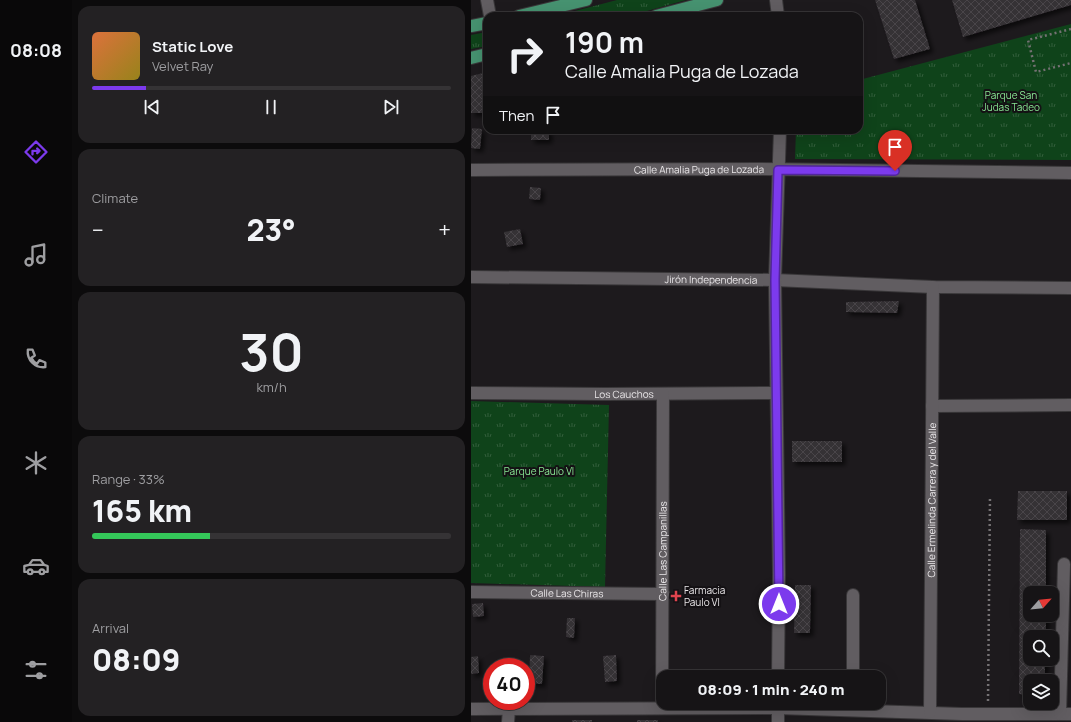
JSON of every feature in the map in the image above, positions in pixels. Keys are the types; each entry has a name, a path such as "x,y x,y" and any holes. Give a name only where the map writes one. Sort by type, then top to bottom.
{"main road":[{"path":"536,12 586,0"},
{"path":"671,12 717,0"},
{"path":"471,26 483,24"},
{"path":"471,58 483,55"}],"street":[{"path":"487,0 489,12"},
{"path":"776,0 778,12"},
{"path":"779,670 775,280 780,134"},
{"name":"Calle Amalia Puga de Lozada","path":"471,170 778,170 1071,173"},
{"name":"Jirón Independencia","path":"471,277 775,280 933,287 1071,288"},
{"name":"Calle Ermelinda Carrera y del Valle","path":"929,712 933,287"},
{"name":"Los Cauchos","path":"471,393 776,393"},
{"name":"Calle Las Campanillas","path":"662,670 663,394"},
{"path":"932,406 1071,404"},
{"path":"886,709 929,712 962,718 990,714 1065,714 1065,564"},
{"name":"Calle Las Chiras","path":"471,592 663,594"},
{"path":"853,595 853,670"},
{"path":"535,709 656,708"},
{"path":"471,709 483,709"},
{"path":"508,722 509,710"},
{"path":"778,710 778,722"}],"path":[{"path":"1071,29 1027,40 1036,72 1071,63"},
{"path":"990,496 987,698 990,714"}],"green space":[{"path":"617,0 686,0 643,12 571,12"},
{"name":"Parque San Judas Tadeo","path":"1071,24 1071,160 795,159 796,134 863,134 863,79"},
{"path":"483,33 483,47 471,49 471,35"},
{"name":"Parque Paulo Vl","path":"471,401 609,405 605,587 471,583"}],"building":[{"path":"875,0 915,0 930,49 894,59"},
{"path":"952,0 1071,0 1071,5 963,37"},
{"path":"483,73 483,113 471,113 471,76"},
{"path":"472,128 482,129 480,149 471,148"},
{"path":"531,134 549,134 549,140 531,140"},
{"path":"530,187 541,188 540,200 529,199"},
{"path":"520,229 523,244 507,247 504,232"},
{"path":"899,301 897,313 846,312 846,302"},
{"path":"792,441 842,441 842,462 792,462"},
{"path":"1018,491 1067,491 1067,520 1017,520"},
{"path":"1020,529 1046,530 1046,586 1023,586 1023,622 1046,622 1046,630 1023,630 1023,666 1045,666 1045,674 1023,674 1023,694 1019,694"},
{"path":"795,585 811,585 810,633 794,633"},
{"path":"483,603 484,616 473,617 472,604"},
{"path":"567,618 575,618 574,638 566,637"},
{"path":"530,655 544,656 542,684 535,683 535,658 530,658"},
{"path":"616,655 617,681 605,682 603,656"},
{"path":"478,656 479,673 471,674 471,657"},
{"path":"572,720 592,720 592,722 572,722"},
{"path":"637,720 658,720 658,722 637,722"}],"place":[{"name":"Farmacia Paulo VI","path":"676,596"}],"route":[{"path":"779,604 775,280 778,170 895,171"}]}
